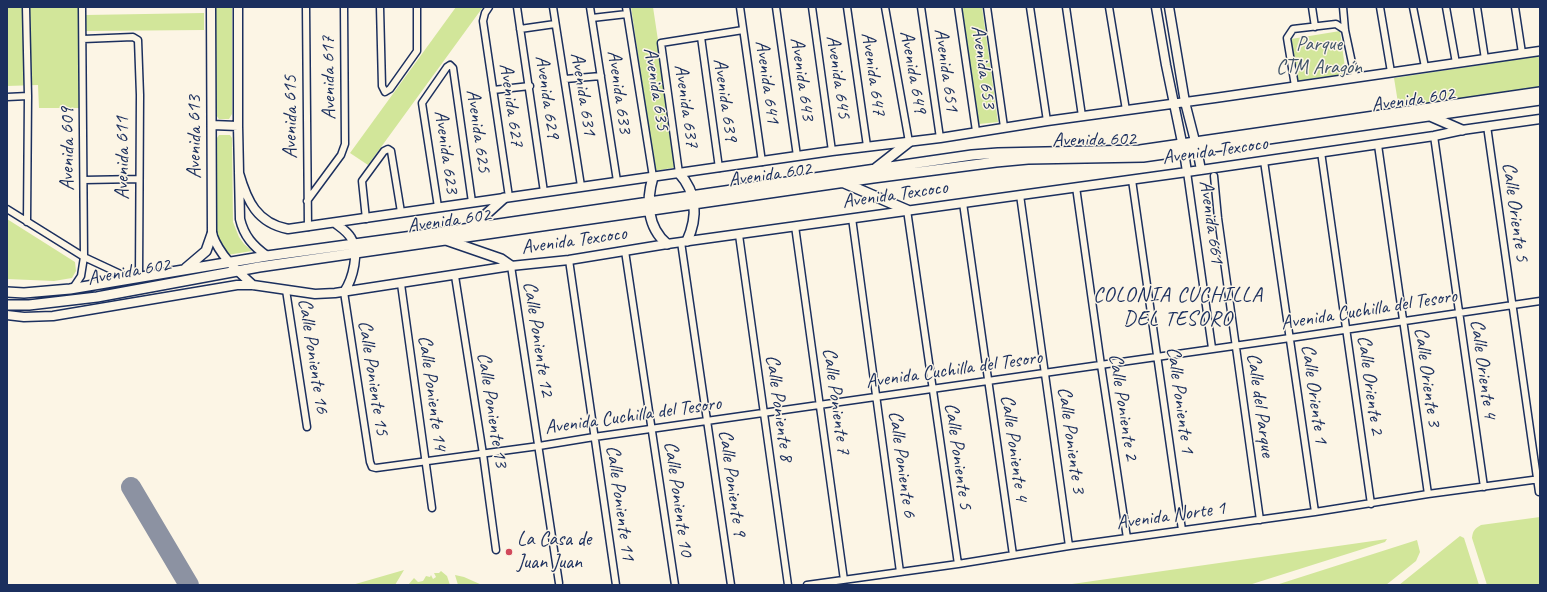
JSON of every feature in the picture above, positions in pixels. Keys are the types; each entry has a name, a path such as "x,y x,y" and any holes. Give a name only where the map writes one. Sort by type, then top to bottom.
{"main road":[{"name":"Avenida 613","path":"212,7 212,234 228,262 236,271"},
{"path":"238,7 240,219 242,230 251,243 267,256"},
{"name":"Avenida 661","path":"1156,7 1187,172"},
{"name":"Avenida 661","path":"1169,7 1185,102 1201,170"},
{"name":"Avenida 602","path":"239,173 248,199 257,213 276,226 288,229 581,186 719,168 868,146 940,138 976,131 1540,51"},
{"name":"Avenida 602","path":"7,292 52,291 267,256 445,240 649,211 693,199 876,168 998,152 1140,150 1183,147 1540,92"},
{"name":"Avenida 602","path":"1196,145 1430,116 1540,100"},
{"path":"1430,116 1462,130"},
{"name":"Avenida Texcoco","path":"7,315 24,317 53,316 224,287 253,285 315,294 344,292 511,266 570,260 667,244 1378,145 1540,118"},
{"path":"212,125 238,126"},
{"path":"876,168 909,142"},
{"name":"Avenida 602","path":"7,305 30,305 97,297 471,228 649,201 693,199 1028,159 1143,157 1183,147"},
{"path":"679,173 688,185 693,199 694,223 684,242"},
{"path":"653,176 649,191 649,211 656,232 667,244"},
{"path":"842,182 907,210"},
{"path":"471,228 506,198"},
{"path":"335,223 352,238 354,249 353,271 348,286 344,292"},
{"path":"184,270 194,263 206,251 212,234"},
{"path":"445,240 501,259 506,261 511,266"},
{"path":"236,271 253,285"}],"street":[{"path":"26,7 28,96 27,222"},
{"name":"Avenida 609","path":"73,288 81,276 84,257 82,7"},
{"name":"Avenida 615","path":"306,7 308,227"},
{"name":"Avenida 617","path":"307,201 344,149 344,7"},
{"path":"380,7 382,86 385,92 390,89 417,51 417,7"},
{"name":"Avenida 627","path":"489,7 483,16 506,198"},
{"name":"Avenida 629","path":"517,7 530,86 544,192"},
{"name":"Avenida 631","path":"553,7 581,186"},
{"name":"Avenida 633","path":"590,7 617,181"},
{"name":"Avenida 635","path":"626,7 653,176"},
{"name":"Avenida 641","path":"740,7 762,162"},
{"name":"Avenida 643","path":"776,7 797,156"},
{"name":"Avenida 645","path":"812,7 832,151"},
{"name":"Avenida 647","path":"847,7 868,146"},
{"name":"Avenida 649","path":"885,7 909,142"},
{"name":"Avenida 651","path":"921,7 940,138"},
{"name":"Avenida 653","path":"958,7 976,131"},
{"name":"Avenida 653","path":"987,7 1004,127"},
{"path":"1030,7 1047,121"},
{"path":"1066,7 1082,116"},
{"path":"1109,7 1126,110"},
{"path":"1312,7 1315,27"},
{"path":"1343,7 1345,30 1355,77"},
{"path":"1380,7 1391,72"},
{"path":"1413,7 1425,67"},
{"path":"1446,7 1456,62"},
{"path":"1477,7 1485,59"},
{"path":"1515,7 1522,53"},
{"path":"592,18 627,14"},
{"path":"520,29 555,24"},
{"path":"1295,86 1287,38 1294,29 1336,24 1345,30"},
{"path":"701,37 743,30"},
{"name":"Avenida 611","path":"83,39 133,37 137,39 138,42 140,95 139,179 135,278"},
{"name":"Avenida 637","path":"679,173 661,43 701,37"},
{"name":"Avenida 639","path":"701,37 719,168"},
{"name":"Avenida 623","path":"438,208 423,102 446,67 450,65"},
{"name":"Avenida 625","path":"450,65 453,68 472,202"},
{"path":"565,79 601,76"},
{"path":"493,90 530,86"},
{"path":"7,97 28,96"},
{"name":"Calle Oriente 5","path":"1487,126 1539,492"},
{"name":"Calle Oriente 4","path":"1434,136 1484,487"},
{"name":"Calle Oriente 3","path":"1378,145 1402,321 1428,494"},
{"path":"366,218 362,181 384,151 388,149 391,152 401,212"},
{"name":"Calle Oriente 2","path":"1321,152 1371,504"},
{"name":"Calle Oriente 1","path":"1264,161 1315,512"},
{"name":"Avenida 661","path":"1187,172 1212,348"},
{"name":"Calle del Parque","path":"1214,176 1218,218 1260,520"},
{"path":"84,180 139,179"},
{"name":"Calle Poniente 1","path":"1132,180 1182,530"},
{"name":"Calle Poniente 2","path":"1076,187 1127,538"},
{"name":"Calle Poniente 3","path":"1020,195 1069,546"},
{"name":"Calle Poniente 4","path":"963,203 1013,555"},
{"name":"Avenida 602","path":"7,209 84,257 135,278"},
{"name":"Calle Poniente 5","path":"907,210 958,564"},
{"name":"Calle Poniente 6","path":"852,218 900,572"},
{"name":"Calle Poniente 7","path":"795,226 844,580"},
{"name":"Calle Poniente 8","path":"739,235 788,585"},
{"name":"Calle Poniente 9","path":"684,242 731,585"},
{"name":"Calle Poniente 10","path":"625,251 674,585"},
{"name":"Calle Poniente 11","path":"570,260 616,585"},
{"name":"Calle Poniente 12","path":"511,266 559,583"},
{"name":"Calle Poniente 13","path":"454,276 483,454 496,550"},
{"name":"Calle Poniente 14","path":"400,284 432,508"},
{"name":"Calle Poniente 16","path":"286,290 307,427"},
{"name":"Calle Poniente 15","path":"344,292 372,467"},
{"name":"Avenida Cuchilla del Tesoro","path":"372,467 379,468 483,454 1540,301"},
{"name":"Avenida Norte 1","path":"807,585 958,564 1069,546 1371,504 1428,494 1538,480"}],"green space":[{"path":"7,7 79,7 80,108 39,108 38,85 7,86"},
{"path":"216,7 232,7 232,114 229,119 219,119 216,115"},
{"path":"456,7 483,7 368,165 350,153"},
{"path":"631,7 653,7 677,167 655,171"},
{"path":"962,7 982,7 998,122 979,124"},
{"path":"204,13 204,30 86,31 86,15"},
{"name":"Parque CTM Aragón","path":"1340,31 1346,75 1298,82 1291,39"},
{"path":"1540,56 1540,87 1399,109 1394,78"},
{"path":"219,135 230,135 232,138 233,222 239,237 252,251 227,255 216,235 217,138"},
{"path":"7,219 75,262 76,271 72,278 54,281 7,279"},
{"path":"1540,517 1540,585 1487,585 1472,538 1474,530 1481,525"},
{"path":"1460,536 1464,538 1479,585 1399,585"},
{"path":"1387,539 1385,542 1249,585 1065,585"},
{"path":"1417,540 1420,552 1416,561 1386,585 1276,585"},
{"path":"404,570 395,585 352,585"},
{"path":"441,571 447,576 450,585 408,585 414,578 418,582 423,581 426,576 430,577 431,575 433,579 436,577 434,573 439,573"},
{"path":"455,575 464,577 482,585 458,585"}],"taxiway":[{"path":"131,487 189,585"}],"place":[{"name":"La Casa de Juan Juan","path":"509,552"}],"district":[{"name":"COLONIA CUCHILLA DEL TESORO","path":"1178,307"}]}
